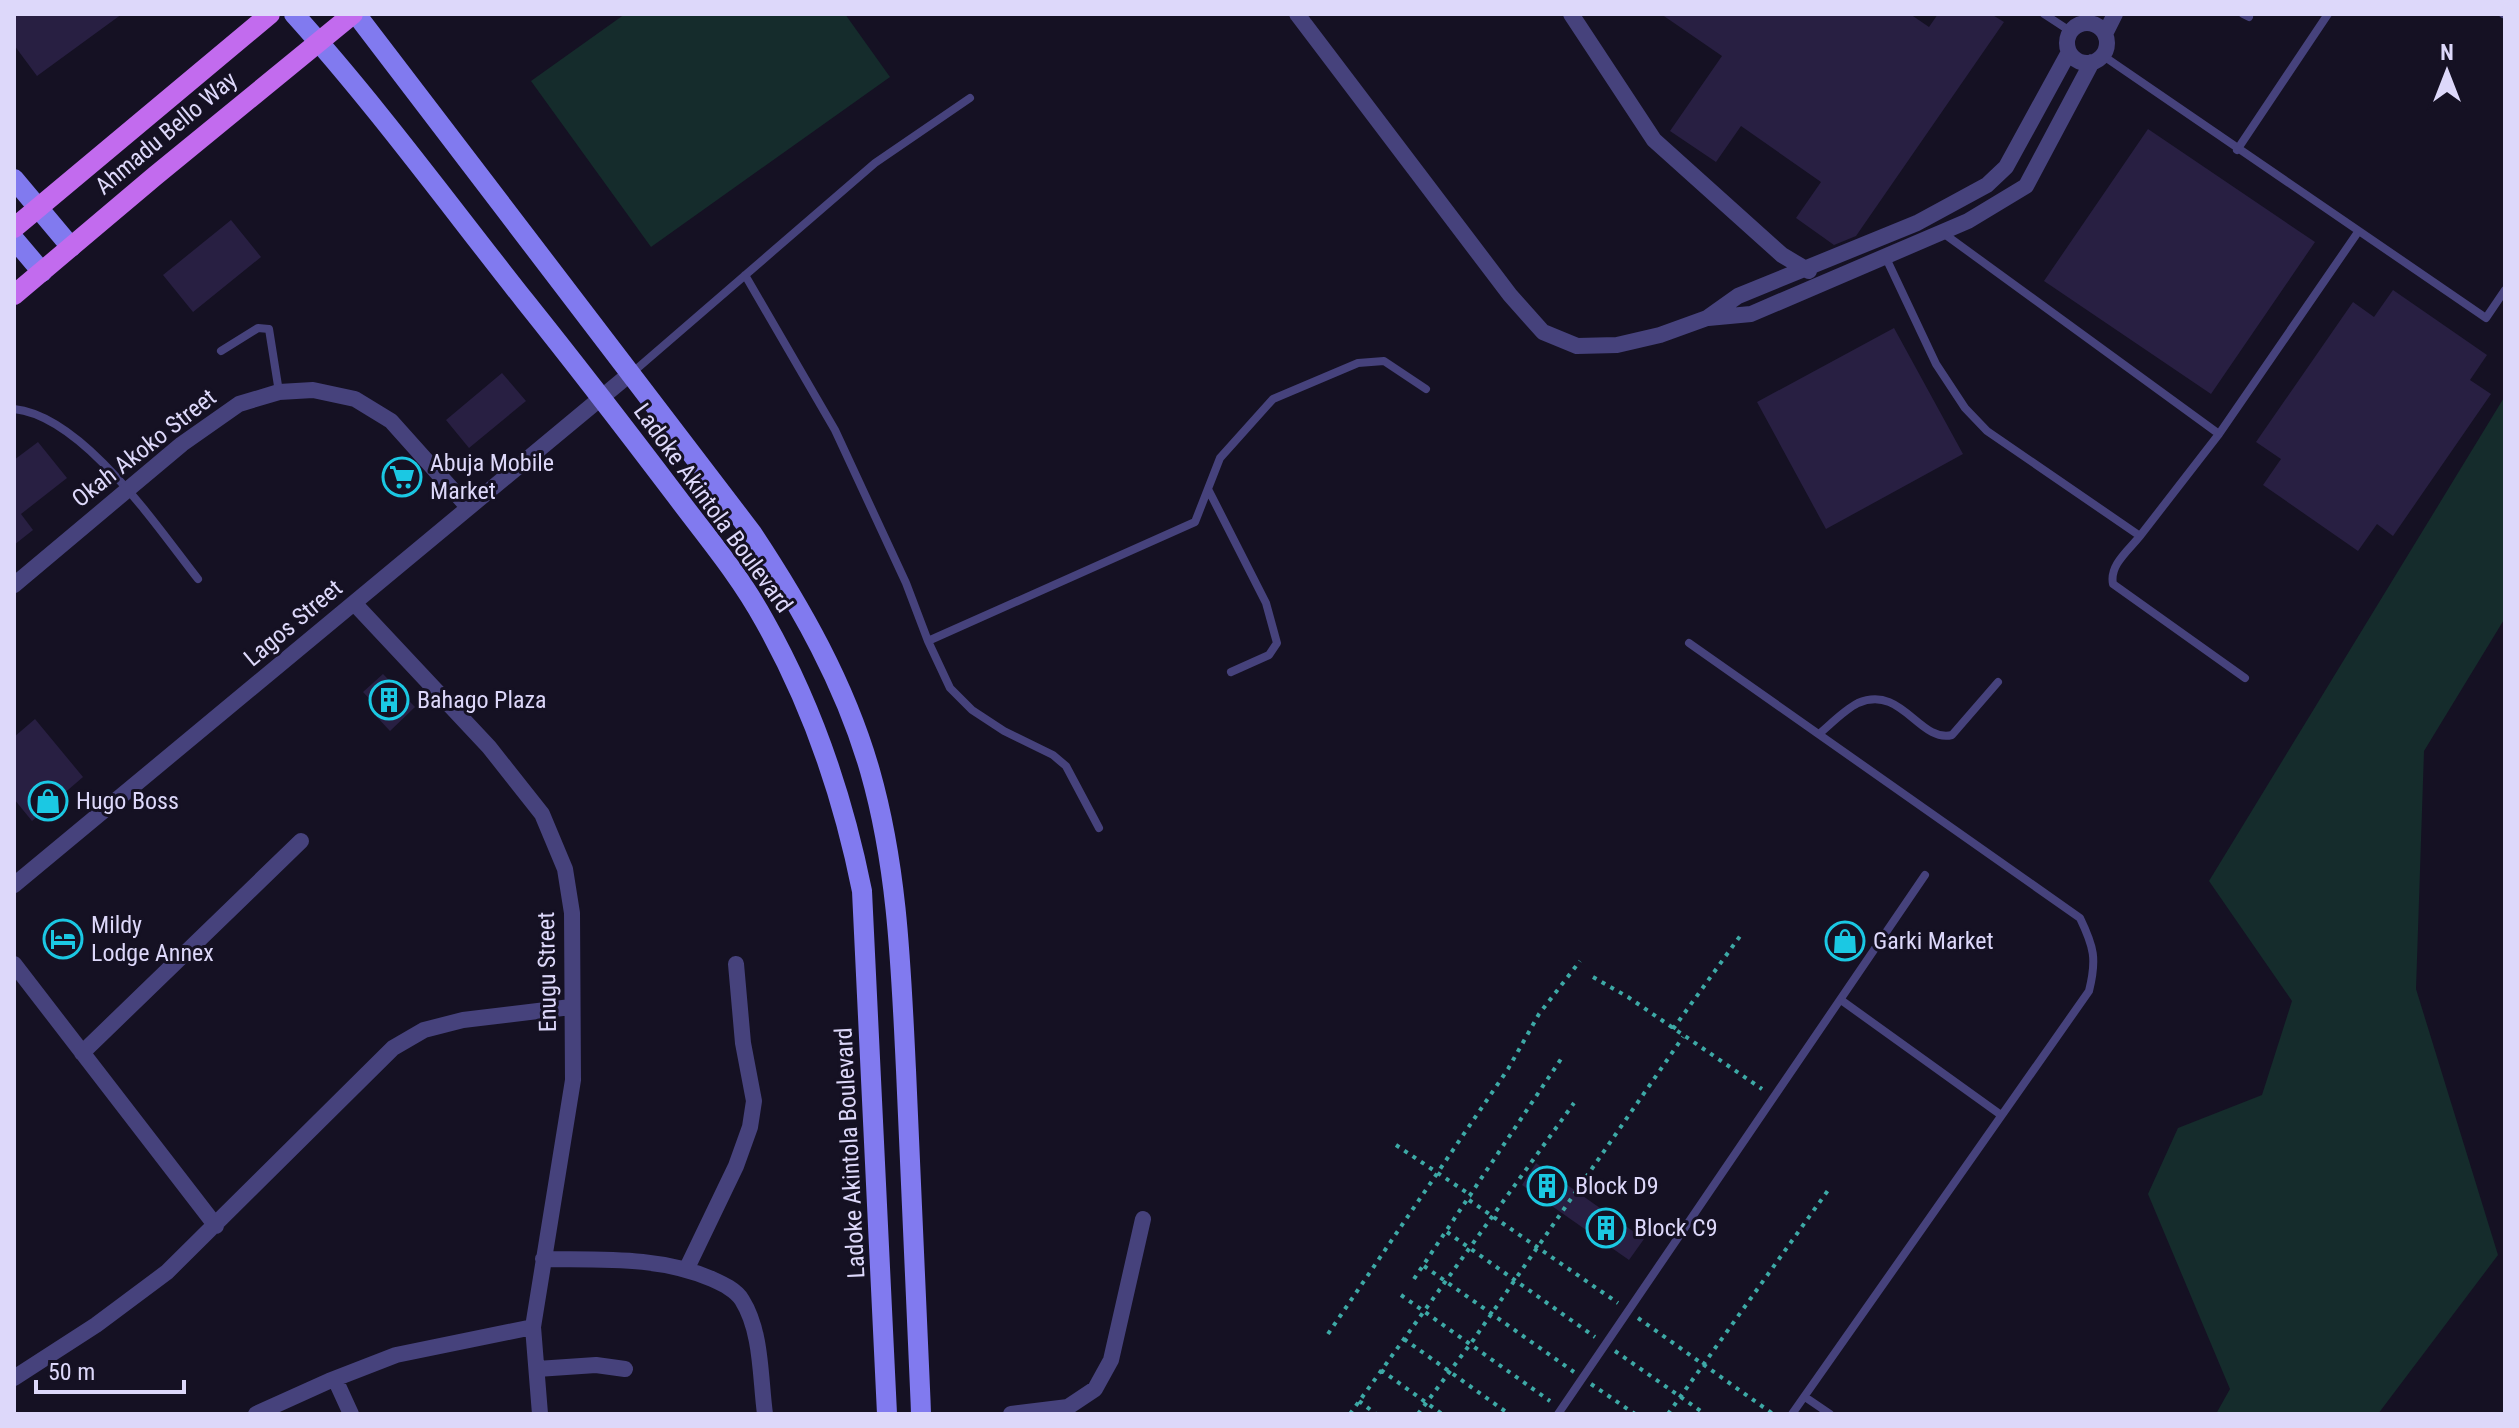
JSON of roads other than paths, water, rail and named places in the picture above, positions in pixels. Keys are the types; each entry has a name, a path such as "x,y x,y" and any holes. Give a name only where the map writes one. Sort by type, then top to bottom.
{"main road":[{"name":"Ahmadu Bello Way","path":"14,228 270,14"},
{"name":"Ahmadu Bello Way","path":"14,295 354,14"}],"street":[{"name":"Ladoke Akintola Boulevard","path":"294,14 319,41 603,399 724,559 763,617 795,679 834,778 862,891 887,1414"},
{"name":"Ladoke Akintola Boulevard","path":"354,14 752,533 794,596 828,660 869,769 894,884 921,1414"},
{"path":"1297,14 1510,295 1543,332 1577,346 1617,345 1660,335 1707,318 1751,314 1943,233 1989,209 2026,186 2107,41 2105,34 2092,23 2081,23 2067,38 2069,52 2006,167 1987,185 1917,223 1738,296 1707,318"},
{"path":"1571,14 1654,140 1782,255 1826,282"},
{"path":"2105,34 2115,14"},
{"path":"2069,52 2078,61 2097,58"},
{"path":"14,179 71,247"},
{"path":"14,239 42,272"},
{"name":"Lagos Street","path":"14,885 631,373"},
{"name":"Okah Akoko Street","path":"14,585 182,444 239,404 279,392 313,390 355,399 391,421 468,507"},
{"name":"Enugu Street","path":"354,603 489,747 542,814 565,869 572,913 573,1080 533,1327 540,1414"},
{"path":"82,1053 301,841"},
{"path":"14,964 216,1226"},
{"path":"687,1268 731,1178 750,1127 754,1101 743,1043 736,964"},
{"path":"14,1378 96,1325 167,1272 393,1048 424,1030 463,1020 571,1007"},
{"path":"1011,1414 1068,1407 1095,1389 1111,1360 1143,1219"},
{"path":"543,1259 636,1260 687,1268 725,1285 740,1296 757,1339 765,1414"},
{"path":"256,1414 396,1355 533,1327"},
{"path":"537,1369 596,1365 625,1369"},
{"path":"335,1379 351,1414"}],"lane":[{"path":"2044,14 2081,23"},
{"path":"2237,150 2328,14"},
{"path":"2097,58 2486,318 2505,290"},
{"path":"631,373 875,163 970,98"},
{"path":"2245,678 2113,584 2111,575 2219,434 2358,232"},
{"path":"1943,233 2219,434"},
{"path":"1886,258 1936,364 1965,408 1987,431 2140,536"},
{"path":"745,275 835,430 906,583 950,688 972,710 1004,731 1053,755 1066,766 1099,828"},
{"path":"221,351 258,328 269,329 279,392"},
{"path":"928,641 1195,522 1220,458 1273,399 1358,363 1384,361 1426,389"},
{"path":"14,409 31,411 66,432 128,489 198,579"},
{"path":"1208,489 1266,603 1277,643 1269,655 1231,672"},
{"path":"1689,643 2080,918 2092,944 2095,965 2089,991 1792,1414"},
{"path":"1819,734 1855,704 1885,700 1905,710 1931,732 1952,735 1998,682"},
{"path":"1560,1412 1925,875"},
{"path":"1841,1000 2001,1115"},
{"path":"1805,1397 1830,1414"}],"place":[{"name":"Abuja Mobile Market","path":"402,477"},
{"name":"Bahago Plaza","path":"389,700"},
{"name":"Hugo Boss","path":"48,801"},
{"name":"Mildy Lodge Annex","path":"63,939"},
{"name":"Garki Market","path":"1845,941"},
{"name":"Block D9","path":"1547,1186"},
{"name":"Block C9","path":"1606,1228"}]}
